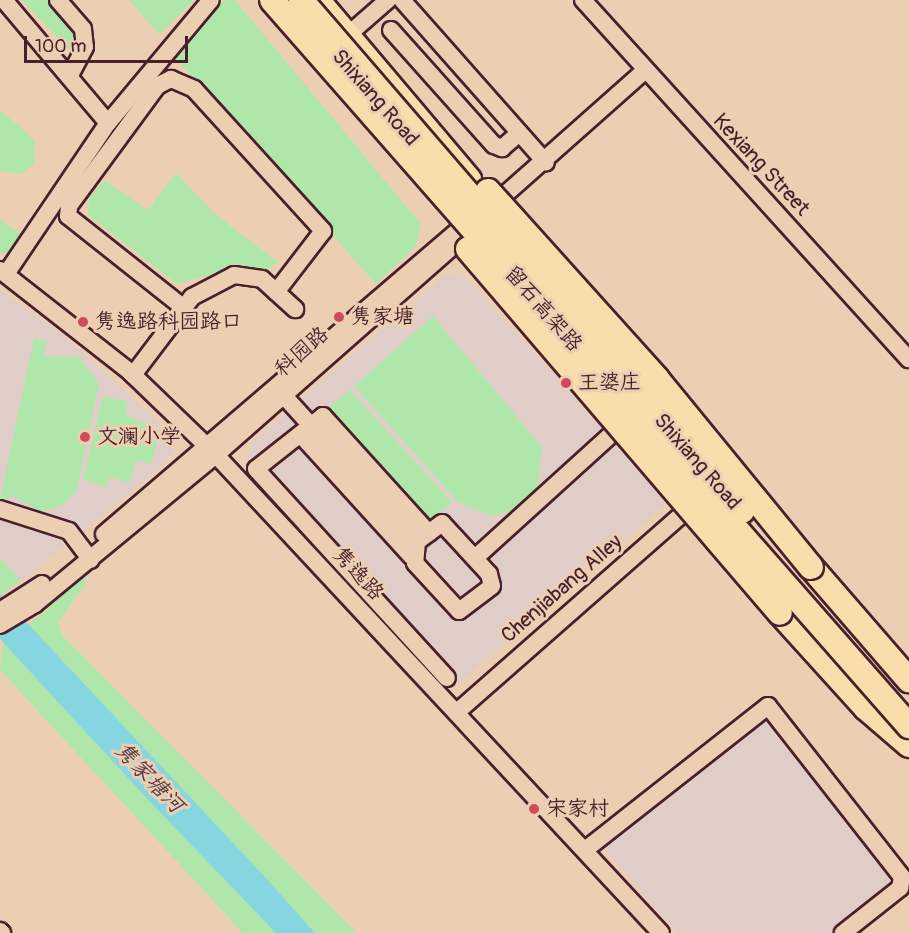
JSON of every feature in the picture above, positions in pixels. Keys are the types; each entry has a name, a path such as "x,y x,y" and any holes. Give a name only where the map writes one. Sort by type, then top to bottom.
{"highway":[{"name":"留石高架路","path":"272,0 909,726"},
{"name":"留石高架路","path":"301,0 909,703"},
{"path":"315,0 657,380 811,567 909,681"},
{"path":"423,172 465,246 780,613 866,708 909,745"}],"main road":[{"name":"Shixiang Road","path":"260,0 909,737"},
{"name":"Shixiang Road","path":"320,0 710,461 909,681"}],"street":[{"path":"4,0 71,73 108,123"},
{"path":"58,0 83,29 85,48 71,73"},
{"path":"3,272 108,123 210,0"},
{"path":"349,34 387,0"},
{"path":"402,0 546,163"},
{"name":"Kexiang Street","path":"583,0 644,71 905,348"},
{"path":"391,30 494,145 502,148 519,133"},
{"name":"科园路","path":"0,625 22,605 88,555 212,450 492,205 546,163 644,71"},
{"path":"188,302 68,216 69,206 157,86 171,79 194,89 323,231 276,292"},
{"name":"科园路","path":"212,450 285,397 463,231"},
{"path":"133,375 188,302 234,275 262,279 293,271"},
{"name":"隽逸路","path":"3,272 133,375 212,450 585,850 658,932"},
{"path":"262,279 295,309"},
{"path":"285,397 306,431 419,544 459,611 492,586 475,558 442,523 419,544"},
{"path":"475,558 628,419"},
{"path":"306,431 256,469 447,678"},
{"name":"Chenjiabang Alley","path":"457,712 698,500"},
{"path":"0,510 69,531 88,555"},
{"name":"科园路","path":"0,611 22,605"},
{"path":"585,850 768,706 902,877 900,888 843,933"}],"shaded area":[{"path":"461,272 668,502 451,690 249,468 247,456 251,442 443,277"},
{"name":"文澜小学","path":"0,291 65,336 169,432 174,451 164,465 21,581 0,558"},
{"path":"773,695 909,876 909,891 854,933 677,933 591,834"}],"green space":[{"path":"22,0 46,0 76,32 69,50"},
{"path":"129,0 195,0 159,34"},
{"path":"224,0 235,0 421,224 416,246 376,284 175,58"},
{"path":"0,110 35,140 34,164 21,174 0,171"},
{"path":"176,173 215,214 278,262 267,271 241,267 177,284 88,215 89,197 104,180 148,210"},
{"path":"0,220 23,235 10,252 0,253"},
{"path":"433,316 542,447 537,491 515,510 491,516 458,502 354,386"},
{"path":"34,338 47,341 44,356 79,357 99,383 77,490 65,504 43,512 9,495 7,502 0,500"},
{"path":"350,390 452,502 428,523 325,410"},
{"path":"103,396 128,402 125,414 159,431 152,464 136,460 130,483 110,477 107,487 83,479"},
{"path":"0,558 21,581 1,595 0,594"},
{"path":"84,576 86,584 58,622 62,635 357,933 315,933 29,625"},
{"path":"3,642 151,803 276,933 243,933 0,670"}],"water":[{"name":"隽家塘河","path":"0,594 315,933 276,933 151,803 0,639"}],"place":[{"name":"隽家塘","path":"339,317"},
{"name":"隽逸路科园路口","path":"83,322"},
{"name":"王婆庄","path":"566,383"},
{"name":"文澜小学","path":"85,437"},
{"name":"宋家村","path":"534,809"}]}
